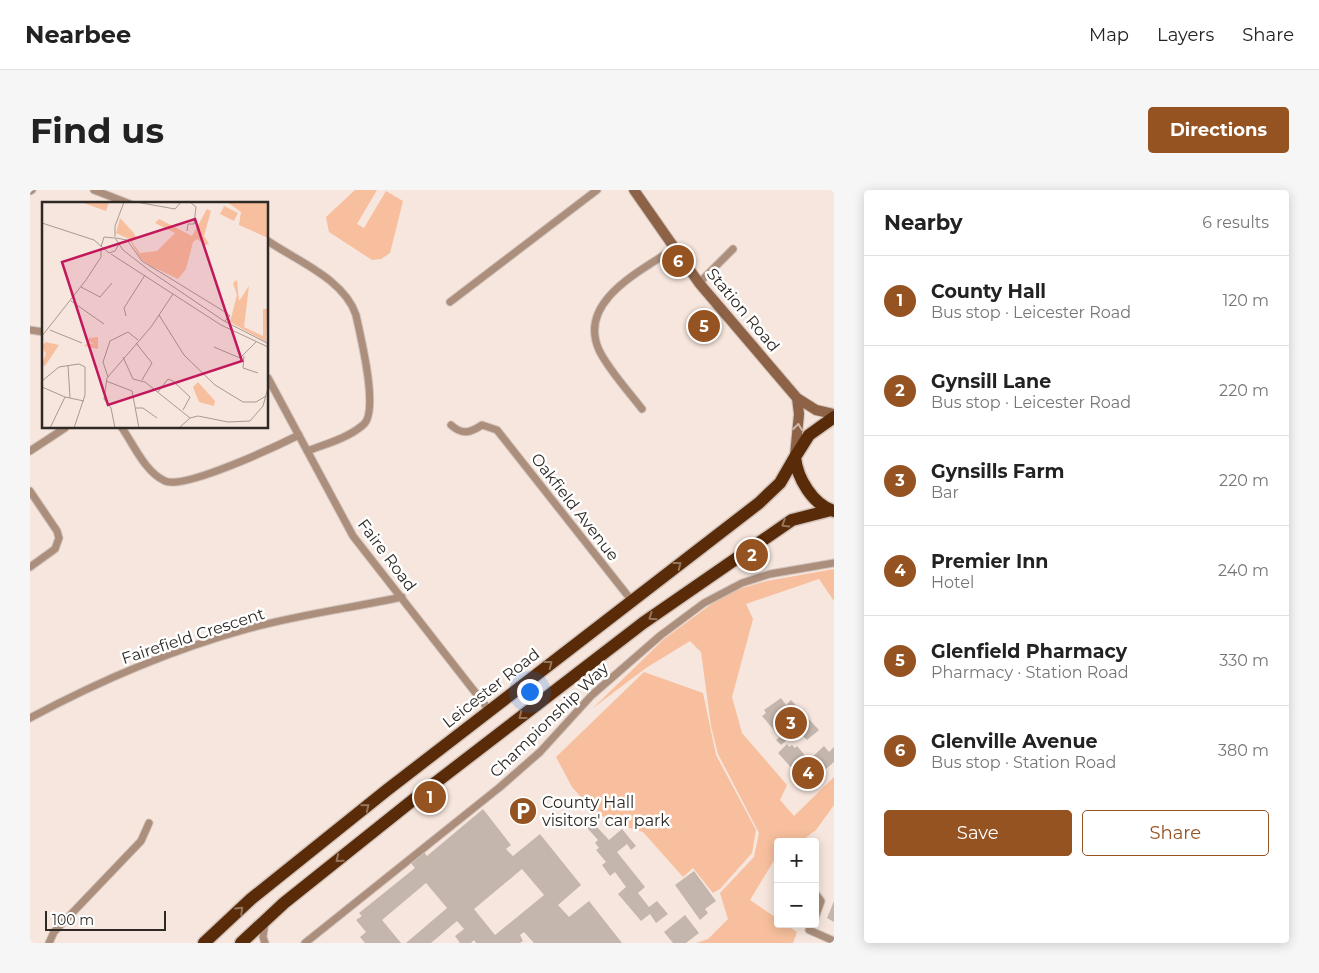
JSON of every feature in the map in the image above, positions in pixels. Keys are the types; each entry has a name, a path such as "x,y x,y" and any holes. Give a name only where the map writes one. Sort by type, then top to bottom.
{"highway":[{"name":"Leicester Road","path":"204,943 251,899 489,710 759,503 780,483 809,435 834,416"},
{"path":"795,456 801,480 814,498 833,511"},
{"path":"241,943 266,919 413,800 643,623 792,520 833,511"}],"street":[{"path":"94,190 125,202"},
{"path":"450,302 597,190"},
{"name":"Station Road","path":"634,190 699,283 797,398 816,410 834,416"},
{"path":"269,242 340,290 353,307 362,345 369,397 369,414 365,424 338,440 307,451"},
{"path":"642,409 600,352 592,330 601,307 617,287 675,248"},
{"path":"699,283 733,249"},
{"name":"Faire Road","path":"269,380 353,536 489,710"},
{"path":"795,456 799,414 797,398"},
{"name":"Oakfield Avenue","path":"451,426 462,433 469,432 482,425 497,430 632,601"},
{"path":"30,451 63,429"},
{"path":"123,429 144,462 157,476 167,482 178,484 215,471 299,435"},
{"path":"30,490 57,531 59,538 55,548 30,567"},
{"name":"Championship Way","path":"305,943 500,787 540,752 592,695 661,635 704,603 742,582 770,574 834,563"},
{"name":"Fairefield Crescent","path":"30,718 82,690 155,660 247,629 402,597"},
{"path":"49,943 61,926 141,840 148,823"},
{"path":"265,943 263,937 266,919"},
{"path":"811,928 810,930 834,941"}],"shaded area":[{"path":"355,190 377,190 357,224 364,228 386,191 403,201 390,253 381,259 372,260 329,232 326,217"},
{"path":"834,569 834,601 819,579 746,604 753,619 732,697 742,733 787,785 780,800 794,816 834,777 834,805 816,830 805,838 774,838 774,861 750,900 774,916 774,928 791,928 797,932 793,943 696,943 708,939 728,919 720,893 754,857 759,833 718,754 711,726 701,652 690,641 646,668 593,708 664,639 717,600 739,589 767,581"},
{"path":"644,672 703,693 716,755 756,830 752,853 720,889 713,893 693,868 683,877 643,832 623,826 594,812 572,787 556,757"}],"building":[{"path":"781,698 786,705 791,700 819,730 807,740 801,734 796,738 793,735 781,745 776,740 780,737 762,716 766,713 764,710"},
{"path":"787,744 789,747 792,745 795,748 797,746 809,760 824,746 829,752 834,747 834,762 807,785 778,753"},
{"path":"483,809 511,845 506,849 513,856 540,834 581,885 558,905 569,917 589,901 622,943 534,943 524,932 520,935 523,941 520,943 476,943 474,940 471,943 460,943 455,936 464,929 457,921 431,943 406,943 447,908 426,883 382,920 401,943 365,943 360,937 366,932 356,920 362,916 359,913 415,868 411,863 424,852 427,856","holes":["522,869 544,895 495,935 474,909"]},
{"path":"586,815 609,840 622,829 636,846 631,850 627,844 617,852 645,887 638,893 649,907 657,901 668,914 656,923 650,914 641,921 618,894 626,887 615,872 610,876 602,865 606,862 596,850 599,848 595,843 598,840 580,820"},
{"path":"694,871 716,901 705,909 708,913 700,920 675,885"},
{"path":"834,901 834,922 827,918"},
{"path":"685,915 699,933 686,943 673,943 664,932"}],"place":[{"name":"Glenville Avenue","path":"678,261"},
{"name":"Glenfield Pharmacy","path":"704,326"},
{"name":"Gynsill Lane","path":"752,555"},
{"name":"Gynsills Farm","path":"791,723"},
{"name":"Premier Inn","path":"808,773"},
{"name":"County Hall","path":"430,797"},
{"name":"County Hall visitors' car park","path":"523,811"}]}
